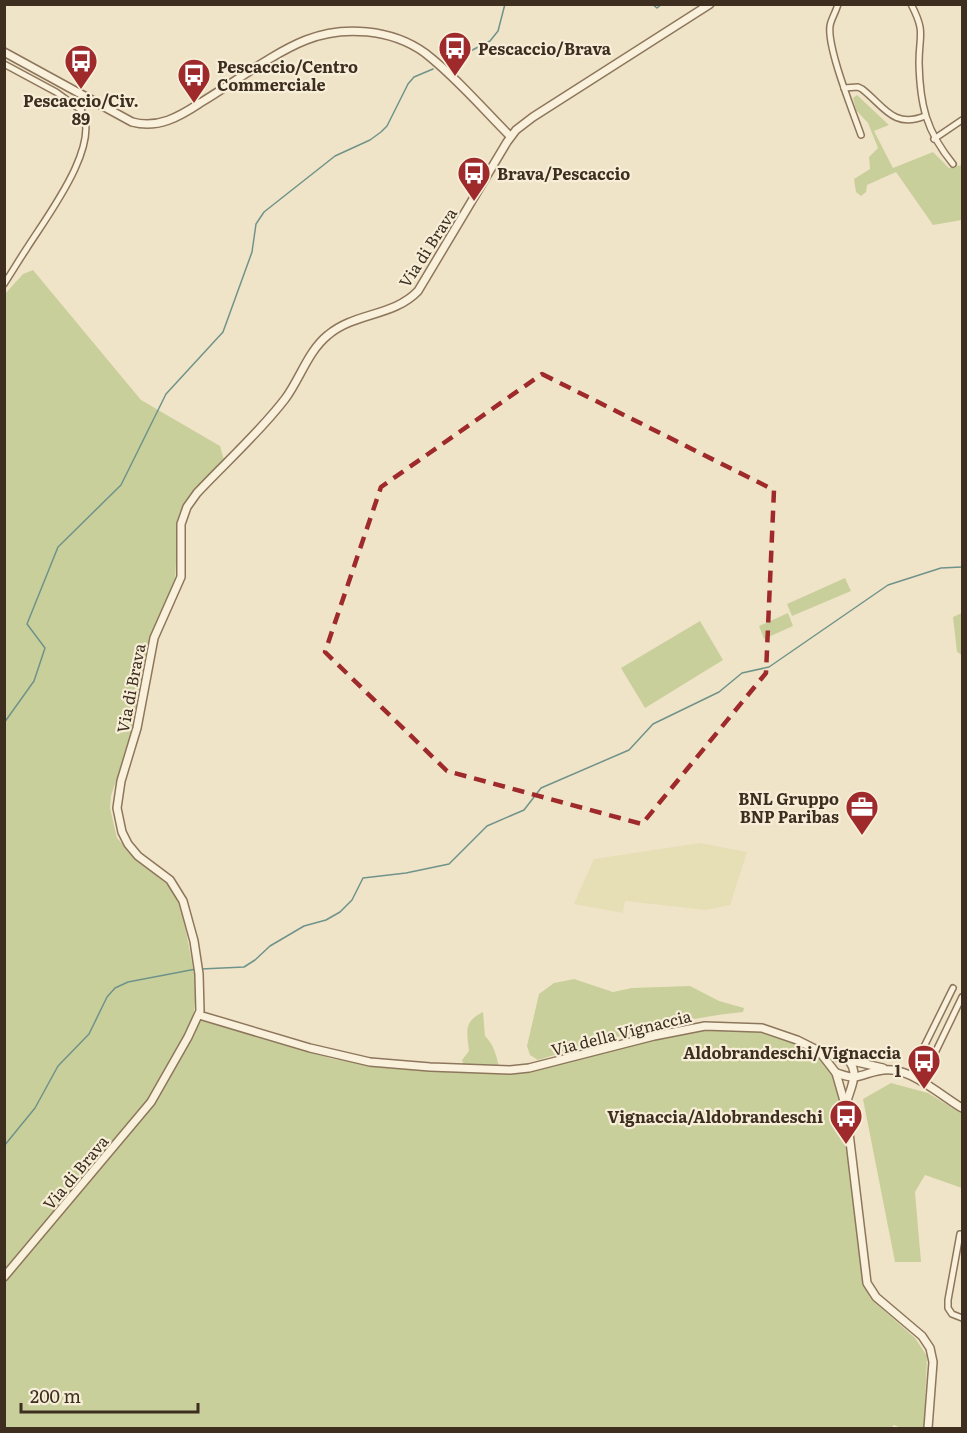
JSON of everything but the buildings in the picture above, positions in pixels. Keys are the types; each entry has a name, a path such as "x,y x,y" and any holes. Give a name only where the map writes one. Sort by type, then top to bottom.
{"street":[{"name":"Via di Brava","path":"4,1277 147,1107 163,1083 199,1015 201,1000 198,965 188,916 181,896 170,880 138,855 128,844 122,832 117,808 121,781 137,728 154,638 181,577 180,532 184,514 197,493 282,403 314,350 324,338 336,328 349,322 396,307 416,293 428,277 510,136 551,105 710,4"},
{"path":"838,4 831,20 830,32 844,88 861,135"},
{"path":"910,4 922,29 920,66 925,116 934,139 953,164"},
{"path":"4,52 132,122 150,125 167,122 192,109 301,42 339,32 368,32 413,46 433,60 510,136"},
{"path":"4,64 56,92 81,110 86,120 86,134 68,183 60,199 4,284"},
{"path":"844,88 862,89 897,118 910,120 925,116"},
{"path":"81,110 87,97"},
{"path":"934,139 963,120"},
{"path":"910,1075 953,988"},
{"path":"921,1082 963,997"},
{"name":"Via della Vignaccia","path":"199,1015 341,1056 370,1062 430,1067 510,1070 529,1068 654,1036 705,1026 762,1028 819,1050 836,1072 846,1108 866,1277 876,1297 922,1336 930,1348 933,1366 928,1428"},
{"path":"819,1050 848,1060 910,1075 963,1108"},
{"path":"848,1060 840,1064 836,1072 855,1077 889,1069"},
{"path":"846,1108 855,1077 854,1067 848,1060"},
{"path":"960,1234 948,1303 952,1314 963,1318"}],"highlighted area":[{"path":"542,374 774,490 766,673 642,824 447,771 325,652 381,487"}],"shaded area":[{"path":"700,843 747,852 730,905 706,910 625,901 623,913 574,904 594,859"}],"green space":[{"path":"857,95 889,125 874,131 893,168 933,152 949,168 962,165 962,220 933,225 896,172 867,185 866,192 861,196 856,192 854,179 870,169 869,157 878,148 868,123 856,110 853,98"},
{"path":"33,270 141,400 220,446 224,460 190,500 178,520 175,583 149,641 135,722 111,796 110,808 117,838 134,857 169,886 182,910 197,989 193,1018 333,1059 418,1070 524,1072 678,1033 716,1029 766,1029 820,1055 829,1067 840,1092 863,1283 871,1299 915,1338 927,1356 924,1428 901,1428 894,1425 891,1428 5,1428 4,295 23,274"},
{"path":"845,578 851,591 792,616 787,604"},
{"path":"788,613 793,626 764,639 759,626"},
{"path":"962,613 962,655 957,652 953,617"},
{"path":"700,621 723,660 645,708 621,668"},
{"path":"574,979 613,992 632,988 690,986 719,1001 744,1008 743,1012 665,1025 538,1060 530,1055 527,1046 539,994 554,983"},
{"path":"483,1012 485,1036 493,1047 499,1067 464,1066 462,1060 469,1051 467,1033 469,1023"},
{"path":"891,1083 928,1093 962,1114 962,1188 925,1175 915,1192 921,1262 895,1262 863,1099"}],"waterway":[{"path":"445,64 490,41 498,31 505,4"},
{"path":"652,4 657,8 662,4"},
{"path":"4,723 34,681 45,648 27,624 58,547 121,485 166,394 223,332 252,252 256,224 264,212 335,156 370,140 381,132 387,126 408,84 414,77 433,69"},
{"path":"201,969 244,967 270,946 304,926 326,920 340,912 352,900 363,878 406,873 449,864 487,826 524,810 541,788 629,750 653,724 719,692 742,673 769,667 888,585 941,568 962,567"},
{"path":"4,1146 35,1108 58,1066 89,1034 107,997 115,988 128,982 196,969"}],"place":[{"name":"Pescaccio/Brava","path":"455,77"},
{"name":"Pescaccio/Civ. 89","path":"81,90"},
{"name":"Pescaccio/Centro Commerciale","path":"194,104"},
{"name":"Brava/Pescaccio","path":"474,202"},
{"name":"BNL Gruppo BNP Paribas","path":"862,836"},
{"name":"Aldobrandeschi/Vignaccia 1","path":"924,1090"},
{"name":"Vignaccia/Aldobrandeschi","path":"846,1145"}]}
